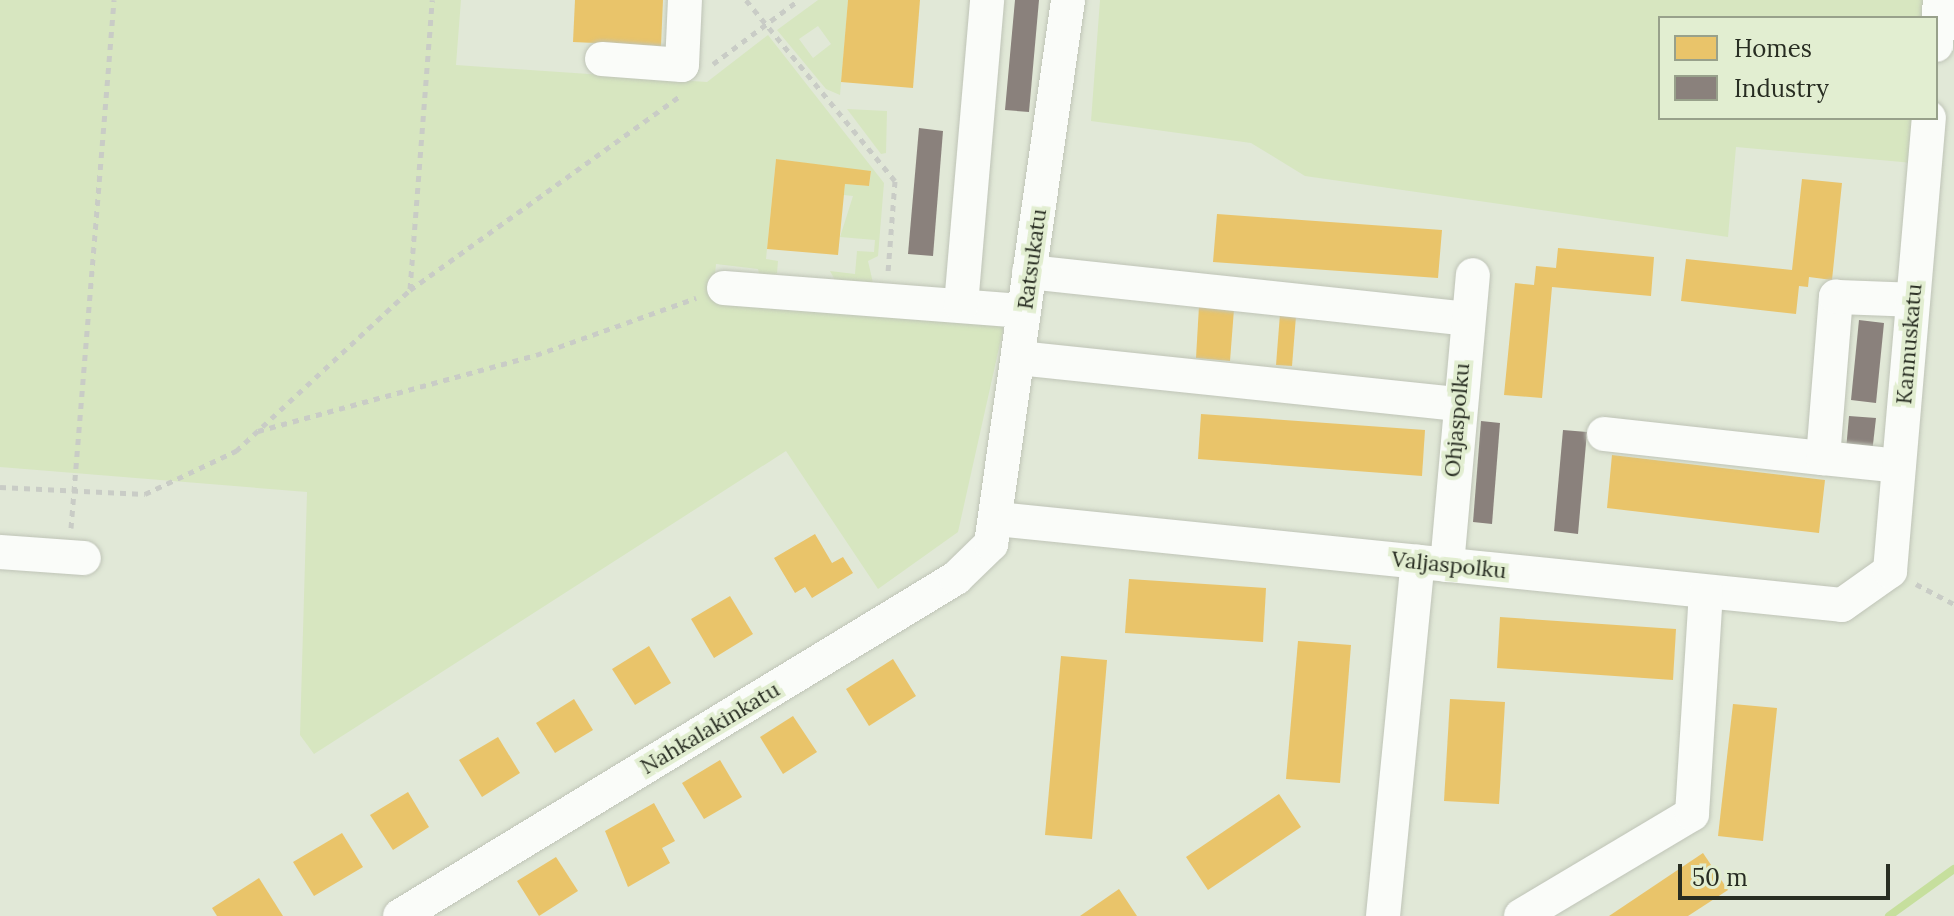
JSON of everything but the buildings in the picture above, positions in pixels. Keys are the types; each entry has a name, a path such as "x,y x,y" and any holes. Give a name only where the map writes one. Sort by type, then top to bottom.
{"street":[{"path":"602,59 682,65 685,0"},
{"path":"961,305 987,0"},
{"name":"Ratsukatu","path":"997,519 1068,0"},
{"path":"1938,22 1940,0"},
{"name":"Kannuskatu","path":"1890,571 1929,120"},
{"path":"1029,272 1467,319"},
{"name":"Ohjaspolku","path":"1383,916 1473,275"},
{"path":"724,288 1024,311"},
{"path":"1823,458 1836,297 1913,300"},
{"path":"1019,358 1456,404"},
{"path":"1604,434 1899,466"},
{"name":"Valjaspolku","path":"997,519 1842,605 1890,571"},
{"name":"Nahkalakinkatu","path":"400,916 956,578 991,544 997,519"},
{"path":"0,552 77,558"},
{"path":"1521,916 1692,814 1706,592"}],"path":[{"path":"77,558 74,490 114,0"},
{"path":"410,290 432,0"},
{"path":"746,0 895,181 886,300"},
{"path":"706,70 799,0"},
{"path":"0,487 145,494 236,451 410,290 684,92"},
{"path":"257,431 536,355 724,288"},
{"path":"1890,571 1954,604"}],"green space":[{"path":"0,0 461,0 456,65 707,82 768,35 884,183 878,256 868,261 873,283 835,280 830,271 855,274 857,251 874,252 875,240 840,237 853,196 844,195 845,184 869,186 871,172 776,159 766,259 778,261 777,273 761,285 758,269 716,264 713,297 1005,321 958,532 878,589 786,451 314,754 300,735 307,492 0,467"},
{"path":"818,0 848,0 840,95 826,89 777,30","holes":["818,26 831,44 813,58 799,39"]},
{"path":"1100,0 1926,0 1925,16 1658,16 1658,120 1917,120 1913,163 1736,147 1728,237 1305,176 1251,143 1091,121"},
{"path":"847,109 887,111 886,153 881,154"}],"waterway":[{"path":"1889,916 1954,869"}]}
